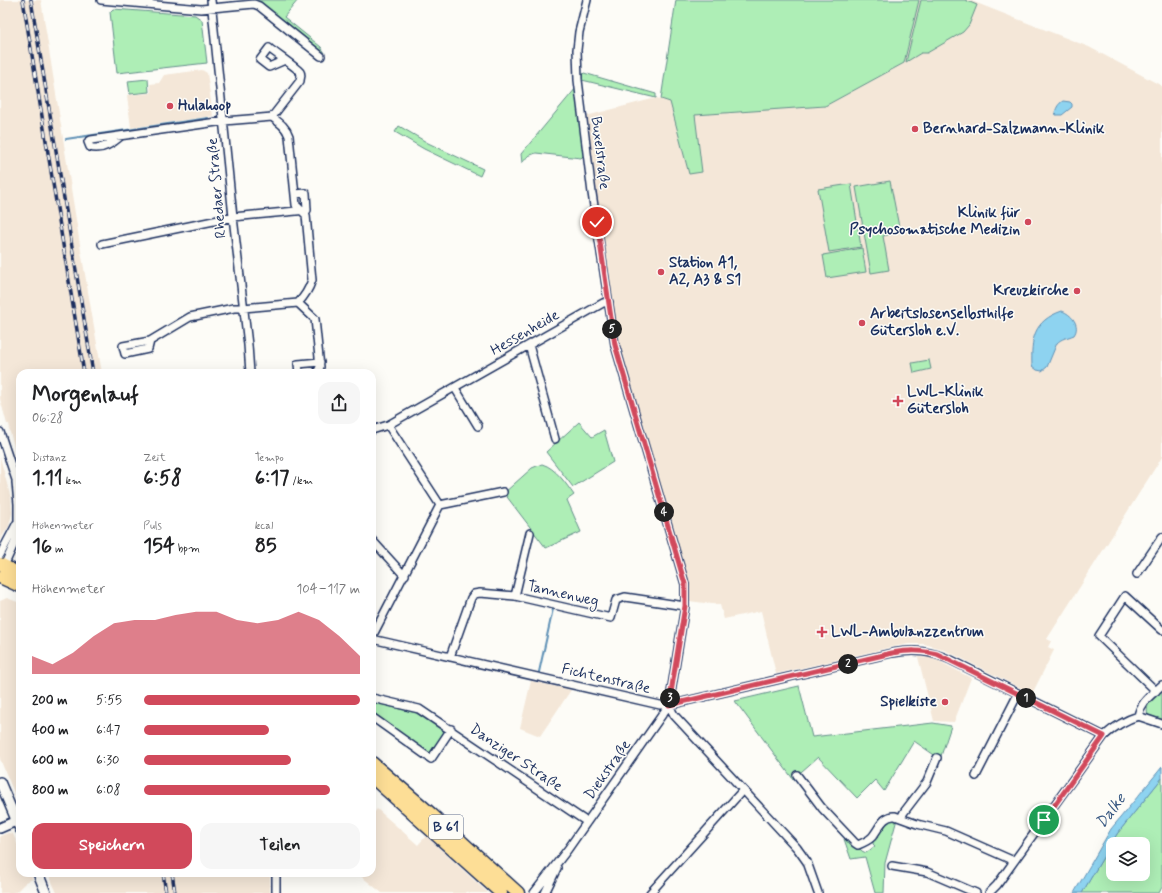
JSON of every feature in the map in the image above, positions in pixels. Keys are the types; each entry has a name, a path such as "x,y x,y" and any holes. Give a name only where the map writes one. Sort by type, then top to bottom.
{"main road":[{"path":"1,567 16,573"},
{"path":"1,567 16,582"},
{"name":"B 61","path":"376,766 518,893"},
{"name":"B 61","path":"376,781 501,893"}],"street":[{"path":"101,0 201,9 254,4 259,6 321,56"},
{"name":"Rhedaer Straße","path":"212,0 233,218 250,369"},
{"name":"Buxelstraße","path":"587,0 579,32 577,50 578,80 592,193 615,345 685,584 685,606 669,705"},
{"path":"272,117 300,81 301,76 299,72 285,60"},
{"path":"121,136 224,121 272,117 282,124 287,130 289,136 296,205 306,215 312,280 307,291 298,303"},
{"path":"102,244 233,218 308,210 306,193 295,194"},
{"name":"Hessenheide","path":"376,429 388,425 603,303 608,302"},
{"path":"150,341 190,317 234,308 298,303 315,318 320,362 319,369"},
{"path":"530,345 555,439"},
{"path":"299,369 298,364 320,362"},
{"path":"455,388 478,426"},
{"path":"388,425 440,505"},
{"path":"0,432 16,482"},
{"path":"440,505 503,492"},
{"path":"376,629 440,505"},
{"path":"1,567 16,526"},
{"name":"Tannenweg","path":"515,596 530,533"},
{"path":"1,567 16,539"},
{"path":"1137,574 1161,540"},
{"path":"376,544 405,575"},
{"name":"Tannenweg","path":"450,657 471,598 474,594 480,593 515,596 611,618 616,600 625,596 685,606"},
{"path":"1156,691 1099,636 1125,596 1162,630"},
{"name":"Fichtenstraße","path":"376,641 660,705 669,705 674,715 797,848 807,862 818,893"},
{"path":"669,705 910,650 937,654 1104,736"},
{"path":"1138,716 1139,709 1150,694 1162,685"},
{"path":"976,776 1018,694"},
{"name":"Danziger Straße","path":"376,699 418,709 587,822"},
{"name":"Diekstraße","path":"534,893 568,849 669,705"},
{"path":"989,893 1014,862 1104,736 1126,720 1138,716 1162,724"},
{"name":"Danziger Straße","path":"376,720 431,759 451,730"},
{"path":"901,818 927,782 937,758"},
{"path":"797,775 822,808 858,845 864,843 872,837 888,817 895,816 946,831 1014,862"},
{"path":"0,782 16,817"},
{"path":"650,893 743,790"},
{"path":"0,828 16,824"},
{"name":"Diekstraße","path":"545,893 568,849"},
{"path":"892,866 927,872 976,893"},
{"path":"40,877 46,893"},
{"path":"276,877 276,893"}],"shaded area":[{"path":"0,0 41,0 101,369 16,369 16,453 9,424 7,424 0,399"},
{"name":"LWL-Klinik Gütersloh","path":"919,0 969,0 1089,47 1162,86 1162,457 1047,639 1051,641 1048,647 1054,650 1032,694 955,655 939,648 924,644 909,644 892,647 776,674 761,611 724,619 720,605 689,601 689,589 686,575 618,344 586,116 656,98 670,101 689,174 702,172 695,115 825,106 904,63"},
{"name":"Hulahoop","path":"202,70 207,73 213,116 131,128 127,95 151,93 150,84 159,83 164,75"},
{"path":"0,457 11,499 12,513 9,526 0,540"},
{"path":"7,598 16,601 16,797 0,759 0,601"},
{"name":"Spielkiste","path":"918,657 939,661 971,678 954,722 934,721"},
{"path":"531,681 571,690 540,736 520,728"},
{"path":"377,809 418,845 426,836 488,893 470,893 467,891 466,893 382,893 362,877 376,877"},
{"path":"8,833 13,834 16,841 16,877 32,877 33,879 26,882 16,892 0,893 0,836"},
{"path":"50,877 270,877 270,893 57,893"}],"green space":[{"path":"253,0 298,0 284,17 321,47 325,53 319,50"},
{"path":"676,0 919,0 904,63 825,106 695,115 702,172 689,174 670,102 661,99"},
{"path":"921,0 965,0 977,5 969,25 963,32 927,53 921,53 906,62"},
{"path":"113,9 195,15 202,20 207,63 117,73 110,12"},
{"path":"584,73 656,94 656,98 582,80 582,75"},
{"path":"148,79 149,92 130,94 128,81"},
{"path":"576,88 584,155 581,158 536,153 528,156 522,163 521,154"},
{"path":"399,126 428,143 483,169 480,176 424,149 395,132"},
{"path":"890,181 900,232 883,236 889,270 871,273 856,187"},
{"path":"851,184 861,247 829,252 818,189"},
{"path":"862,248 866,272 827,278 823,255"},
{"path":"929,360 931,369 914,373 912,363"},
{"path":"579,422 592,437 604,430 613,462 573,487 546,452"},
{"path":"542,464 552,469 564,481 574,495 567,500 581,532 546,548 504,493 532,468"},
{"path":"799,686 812,737 933,723 951,726 940,759 914,741 884,791 875,780 857,798 818,757 793,779 735,701"},
{"path":"1162,688 1162,720 1148,715 1147,711 1149,703"},
{"path":"376,703 416,713 446,733 430,756 376,717"},
{"path":"1162,778 1162,887 1159,893 1082,893 1106,853 1106,881 1150,881 1150,837 1115,837"},
{"path":"897,819 885,863 884,893 875,893 865,857 851,859 844,839 847,837 866,853 875,846 873,844 873,839 886,821"}],"water":[{"path":"1063,101 1070,102 1072,107 1062,115 1056,115 1055,112 1057,107"},
{"path":"1062,311 1072,317 1076,324 1076,331 1074,335 1057,343 1047,367 1042,371 1037,370 1032,366 1033,339 1036,332 1045,320"},
{"path":"1162,767 1162,778 1115,837 1106,837 1111,829"},
{"path":"1106,838 1106,853 1082,893 1074,893"}],"waterway":[{"path":"66,139 208,118"},
{"path":"539,672 553,609"}],"railway":[{"path":"23,0 83,369"},
{"path":"31,0 92,369"},
{"path":"164,877 166,893"},
{"path":"173,877 175,893"}],"place":[{"name":"Hulahoop","path":"170,106"},
{"name":"Bernhard-Salzmann-Klinik","path":"915,129"},
{"name":"Klinik für Psychosomatische Medizin","path":"1028,222"},
{"name":"Station A1, A2, A3 & S1","path":"661,272"},
{"name":"Kreuzkirche","path":"1077,291"},
{"name":"Arbeitslosenselbsthilfe Gütersloh e.V.","path":"862,323"},
{"name":"LWL-Klinik Gütersloh","path":"898,401"},
{"name":"LWL-Ambulanzzentrum","path":"822,632"},
{"name":"Spielkiste","path":"945,702"}],"route":[{"path":"597,222 615,345 685,584 685,606 669,705 892,653 910,650 937,654 1104,736 1044,820"}],"water label":[{"name":"Dalke","path":"1111,811"}]}
